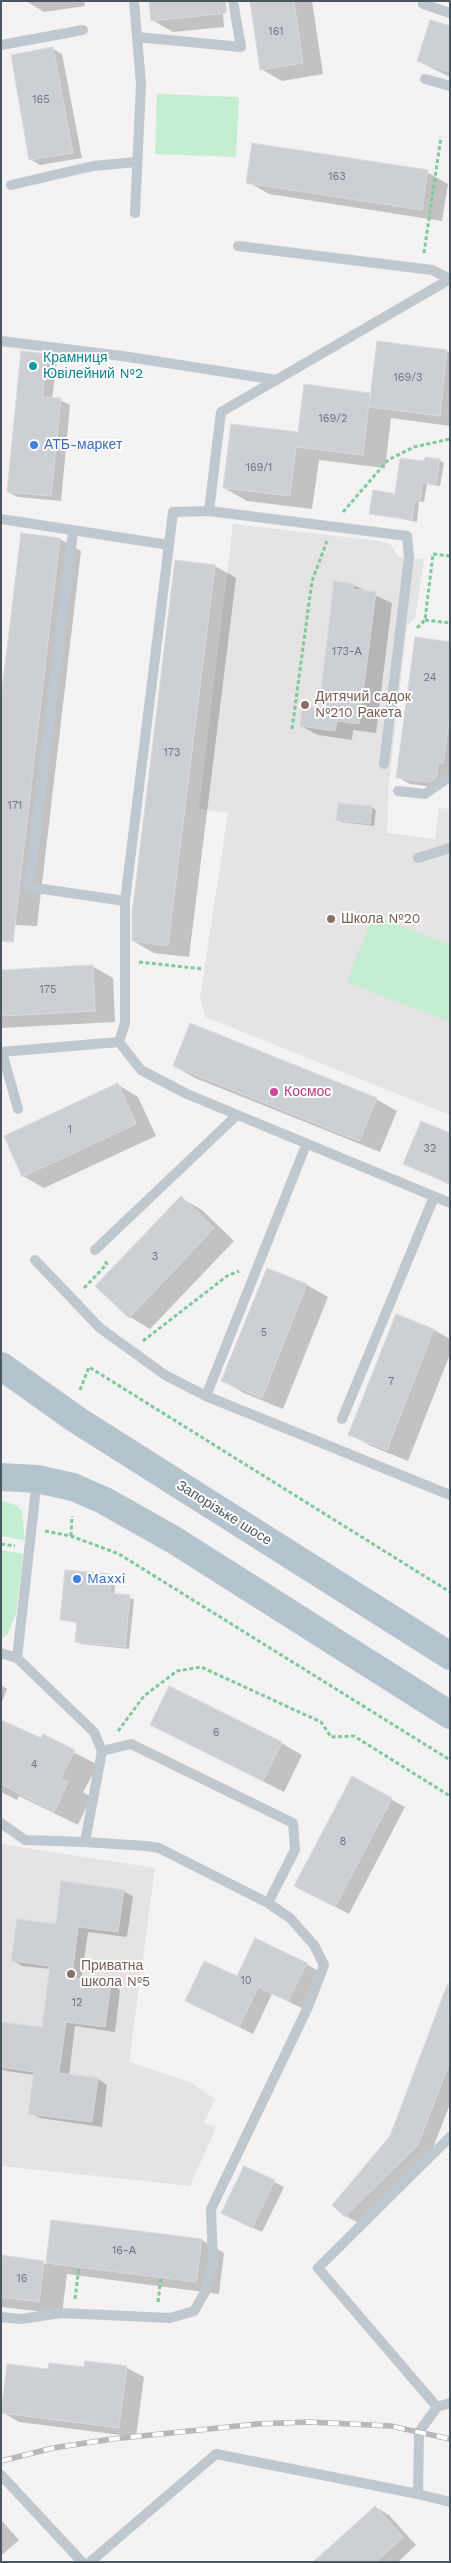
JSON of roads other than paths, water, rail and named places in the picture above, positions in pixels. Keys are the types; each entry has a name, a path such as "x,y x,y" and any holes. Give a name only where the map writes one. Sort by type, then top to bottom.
{"main road":[{"name":"Запорізьке шосе","path":"1,1366 77,1420 450,1656"},
{"path":"1,1476 37,1479 73,1487 103,1500 174,1540 450,1714"}],"lane":[{"path":"134,1 141,84 135,213"},
{"path":"137,37 241,47 233,1"},
{"path":"423,4 450,13"},
{"path":"1,45 83,30"},
{"path":"425,79 450,86"},
{"path":"11,185 93,166 137,162"},
{"path":"238,246 422,268 432,270 450,279"},
{"path":"210,511 221,412 450,279"},
{"path":"1,340 122,356 277,380"},
{"path":"119,1042 125,1023 125,901 173,512 210,511 407,536 409,558 384,764"},
{"path":"1,519 34,523 73,532 169,545"},
{"path":"73,532 29,887 125,901"},
{"path":"398,791 425,794 446,779 450,779"},
{"path":"418,858 450,848"},
{"path":"18,1109 2,1052 119,1042"},
{"path":"119,1042 141,1070 187,1094 236,1116 450,1203"},
{"path":"95,1250 236,1116"},
{"path":"206,1396 306,1145"},
{"path":"342,1419 434,1197"},
{"path":"35,1260 100,1328 165,1376 206,1396 450,1495"},
{"path":"17,1658 30,1528 37,1479"},
{"path":"1,1653 17,1658 94,1732 102,1751 85,1842"},
{"path":"102,1751 131,1744 293,1823 295,1850 268,1903"},
{"path":"1,1823 25,1840 85,1842 159,1848 268,1903 290,1918 322,1956 324,1966 308,2007 211,2209 213,2263 205,2292 194,2311 170,2318 73,2313 21,2319 1,2317"},
{"path":"437,2407 318,2268 450,2137"},
{"path":"418,2494 419,2432 437,2407 450,2402"},
{"path":"90,2562 216,2454 450,2502"},
{"path":"1,2475 82,2562"}],"railway":[{"path":"1,2461 53,2448 112,2439 257,2424 309,2422 391,2426 450,2439"}],"place":[{"name":"Крамниця Ювілейний №2","path":"33,366"},
{"name":"АТБ-маркет","path":"34,445"},
{"name":"Дитячий садок №210 Ракета","path":"305,705"},
{"name":"Школа №20","path":"331,919"},
{"name":"Космос","path":"274,1092"},
{"name":"Maxxi","path":"77,1579"},
{"name":"Приватна школа №5","path":"71,1974"}]}
